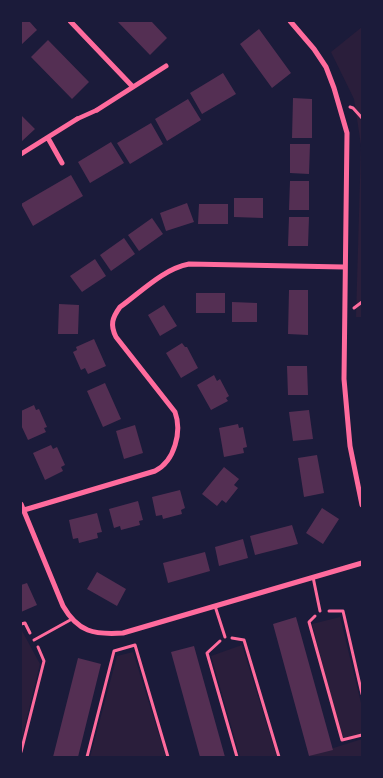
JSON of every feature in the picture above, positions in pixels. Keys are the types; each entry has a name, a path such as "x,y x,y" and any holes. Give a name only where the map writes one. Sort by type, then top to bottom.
{"street":[{"path":"70,21 133,87"},
{"path":"290,21 314,49 326,68 347,133 344,379 350,446 362,505"},
{"path":"21,154 166,66"},
{"path":"48,138 62,163"},
{"path":"24,510 155,471 163,468 167,461 177,436 178,420 175,412 116,337 112,323 114,315 120,307 182,265 344,267"},
{"path":"21,504 63,606 72,619 86,630 96,633 123,633 362,563"}],"lane":[{"path":"313,576 320,611"},
{"path":"215,606 225,637"},
{"path":"34,640 72,619"}],"path":[{"path":"362,694 343,611 320,611 309,622 342,740 362,735"},
{"path":"21,624 25,623 44,660 21,752"},
{"path":"237,757 207,652 225,637 244,640 279,757"},
{"path":"88,757 114,651 135,645 168,757"}],"shaded area":[{"path":"362,27 362,317 356,317 361,145 354,99 331,52"},
{"path":"340,617 362,707 362,734 342,739 312,624"},
{"path":"21,629 40,664 21,742"},
{"path":"242,645 277,757 240,757 211,656"},
{"path":"133,652 166,757 90,757 117,656"},
{"path":"362,739 362,757 305,757"}],"building":[{"path":"21,21 29,21 37,30 21,45"},
{"path":"117,21 151,21 167,38 150,55"},
{"path":"259,29 291,73 272,88 240,44"},
{"path":"48,40 89,82 72,99 31,57"},
{"path":"223,73 236,94 202,114 190,93"},
{"path":"293,98 312,99 312,138 292,138"},
{"path":"188,99 201,120 167,141 155,119"},
{"path":"21,115 35,129 21,142"},
{"path":"151,123 163,144 130,164 117,143"},
{"path":"111,142 124,163 90,183 78,162"},
{"path":"290,144 310,144 309,174 290,173"},
{"path":"71,175 83,196 33,226 21,204"},
{"path":"290,181 309,181 309,210 289,210"},
{"path":"234,198 263,198 263,218 234,217"},
{"path":"187,203 194,222 166,231 160,213"},
{"path":"199,204 228,204 228,224 198,224"},
{"path":"289,217 309,217 308,246 288,246"},
{"path":"152,218 163,234 139,251 128,235"},
{"path":"124,238 135,254 111,271 100,255"},
{"path":"95,259 106,276 82,292 70,276"},
{"path":"289,290 308,290 308,335 288,334"},
{"path":"196,293 225,293 225,313 196,313"},
{"path":"232,302 257,303 257,322 232,322"},
{"path":"59,304 79,305 78,334 58,334"},
{"path":"164,305 177,326 160,336 148,315"},
{"path":"94,339 106,366 88,374 85,368 81,370 73,352 77,350 76,347"},
{"path":"182,343 187,347 198,368 181,378 166,353"},
{"path":"287,366 307,366 308,395 288,395"},
{"path":"214,375 217,381 220,379 229,396 226,398 228,401 211,410 197,385"},
{"path":"105,383 121,419 103,427 87,391"},
{"path":"34,405 36,410 39,409 47,427 44,428 46,432 28,440 21,425 21,411"},
{"path":"309,410 313,439 293,441 289,412"},
{"path":"238,424 239,428 243,427 247,447 243,448 244,453 224,457 219,428"},
{"path":"135,425 143,453 124,459 116,431"},
{"path":"51,445 53,449 57,447 65,465 61,467 63,471 45,480 33,453"},
{"path":"317,455 324,493 304,497 298,458"},
{"path":"224,467 239,479 234,485 238,488 226,503 222,500 217,506 202,494"},
{"path":"180,490 185,508 181,510 182,514 163,519 162,515 156,516 152,497"},
{"path":"138,501 143,520 139,521 140,525 121,530 120,526 114,528 109,509"},
{"path":"322,508 339,519 323,544 306,533"},
{"path":"97,513 102,532 97,533 98,538 79,543 78,538 73,539 69,520"},
{"path":"292,525 298,544 255,555 250,536"},
{"path":"243,539 248,558 219,566 215,547"},
{"path":"205,552 210,571 168,583 163,563"},
{"path":"97,572 126,589 117,606 87,589"},
{"path":"27,583 37,605 21,612 21,585"},
{"path":"296,617 333,750 309,756 273,624"},
{"path":"194,646 225,757 200,757 171,652"},
{"path":"78,658 101,664 78,757 53,757"}]}
